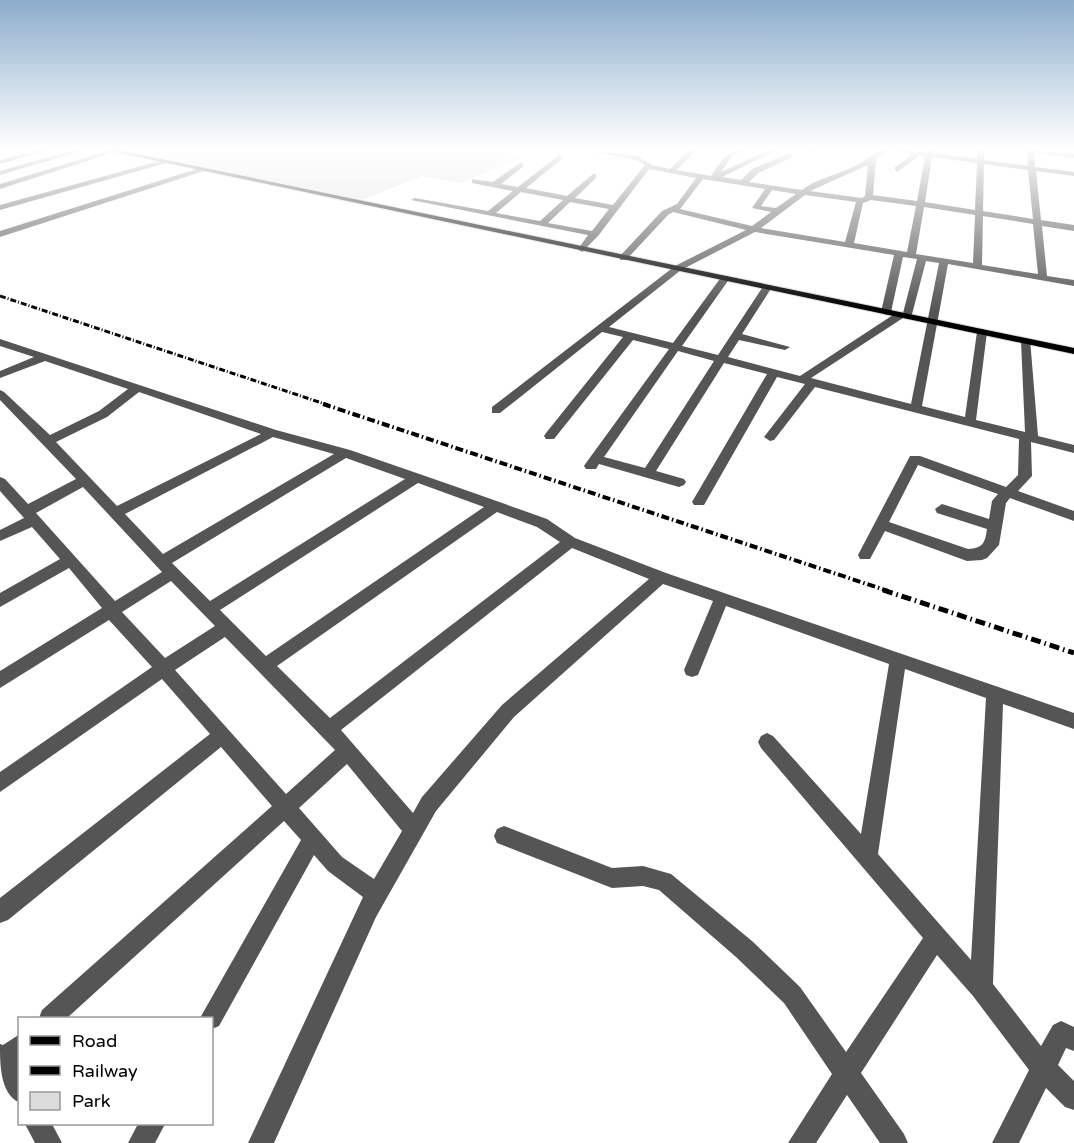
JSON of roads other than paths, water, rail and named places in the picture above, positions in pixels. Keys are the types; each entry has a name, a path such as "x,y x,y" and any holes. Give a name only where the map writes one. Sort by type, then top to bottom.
{"main road":[{"path":"363,203 1074,351"}],"street":[{"path":"0,208 17,203"},
{"path":"0,234 97,203"},
{"path":"433,203 595,234"},
{"path":"490,214 502,203"},
{"path":"542,224 563,203"},
{"path":"591,203 616,208"},
{"path":"582,249 620,203"},
{"path":"622,258 665,213 682,203"},
{"path":"759,203 756,208 778,211"},
{"path":"496,410 678,268 754,229 789,203"},
{"path":"849,245 859,203"},
{"path":"915,203 1074,228"},
{"path":"977,267 979,203"},
{"path":"1036,203 1043,278"},
{"path":"911,255 920,204"},
{"path":"673,210 754,229 1074,283"},
{"path":"886,312 899,254"},
{"path":"770,437 808,381 903,315 922,257"},
{"path":"916,408 944,261"},
{"path":"680,482 649,472 593,463 724,278"},
{"path":"649,472 767,287"},
{"path":"599,328 1074,449"},
{"path":"970,422 982,332"},
{"path":"550,436 630,336"},
{"path":"736,336 785,347"},
{"path":"881,524 968,555 982,554 992,545 999,501 1025,476 1029,437 1026,341"},
{"path":"0,342 272,434 345,453 416,478 542,523 570,542 661,578 898,658 1074,721"},
{"path":"0,375 44,357"},
{"path":"699,502 774,372"},
{"path":"48,441 103,414 137,388"},
{"path":"0,394 48,441 166,568 329,729 414,829"},
{"path":"115,513 272,434"},
{"path":"0,680 111,611 166,568 345,453"},
{"path":"865,555 915,459 1074,516"},
{"path":"209,609 416,478"},
{"path":"0,536 85,480"},
{"path":"2,486 71,560 106,601 111,611 164,668 334,864 376,894"},
{"path":"266,665 495,506"},
{"path":"942,509 995,526"},
{"path":"329,729 570,542"},
{"path":"0,601 71,560"},
{"path":"261,1143 376,894 429,804 508,711 661,578"},
{"path":"692,670 722,598"},
{"path":"0,783 164,668 227,627"},
{"path":"867,857 898,658"},
{"path":"981,988 995,692"},
{"path":"0,912 222,735"},
{"path":"767,742 981,988 1044,1069 1074,1098"},
{"path":"51,1017 348,752"},
{"path":"504,836 612,878 643,876 664,881 744,948 792,995 895,1143"},
{"path":"212,1017 312,839"},
{"path":"801,1143 936,937"},
{"path":"1005,1143 1061,1033 1074,1040"},
{"path":"5,1057 18,1086"},
{"path":"39,1125 49,1143"},
{"path":"141,1143 151,1125"}],"railway":[{"path":"0,296 328,405"},
{"path":"323,404 888,591"},
{"path":"883,590 1074,653"}]}
